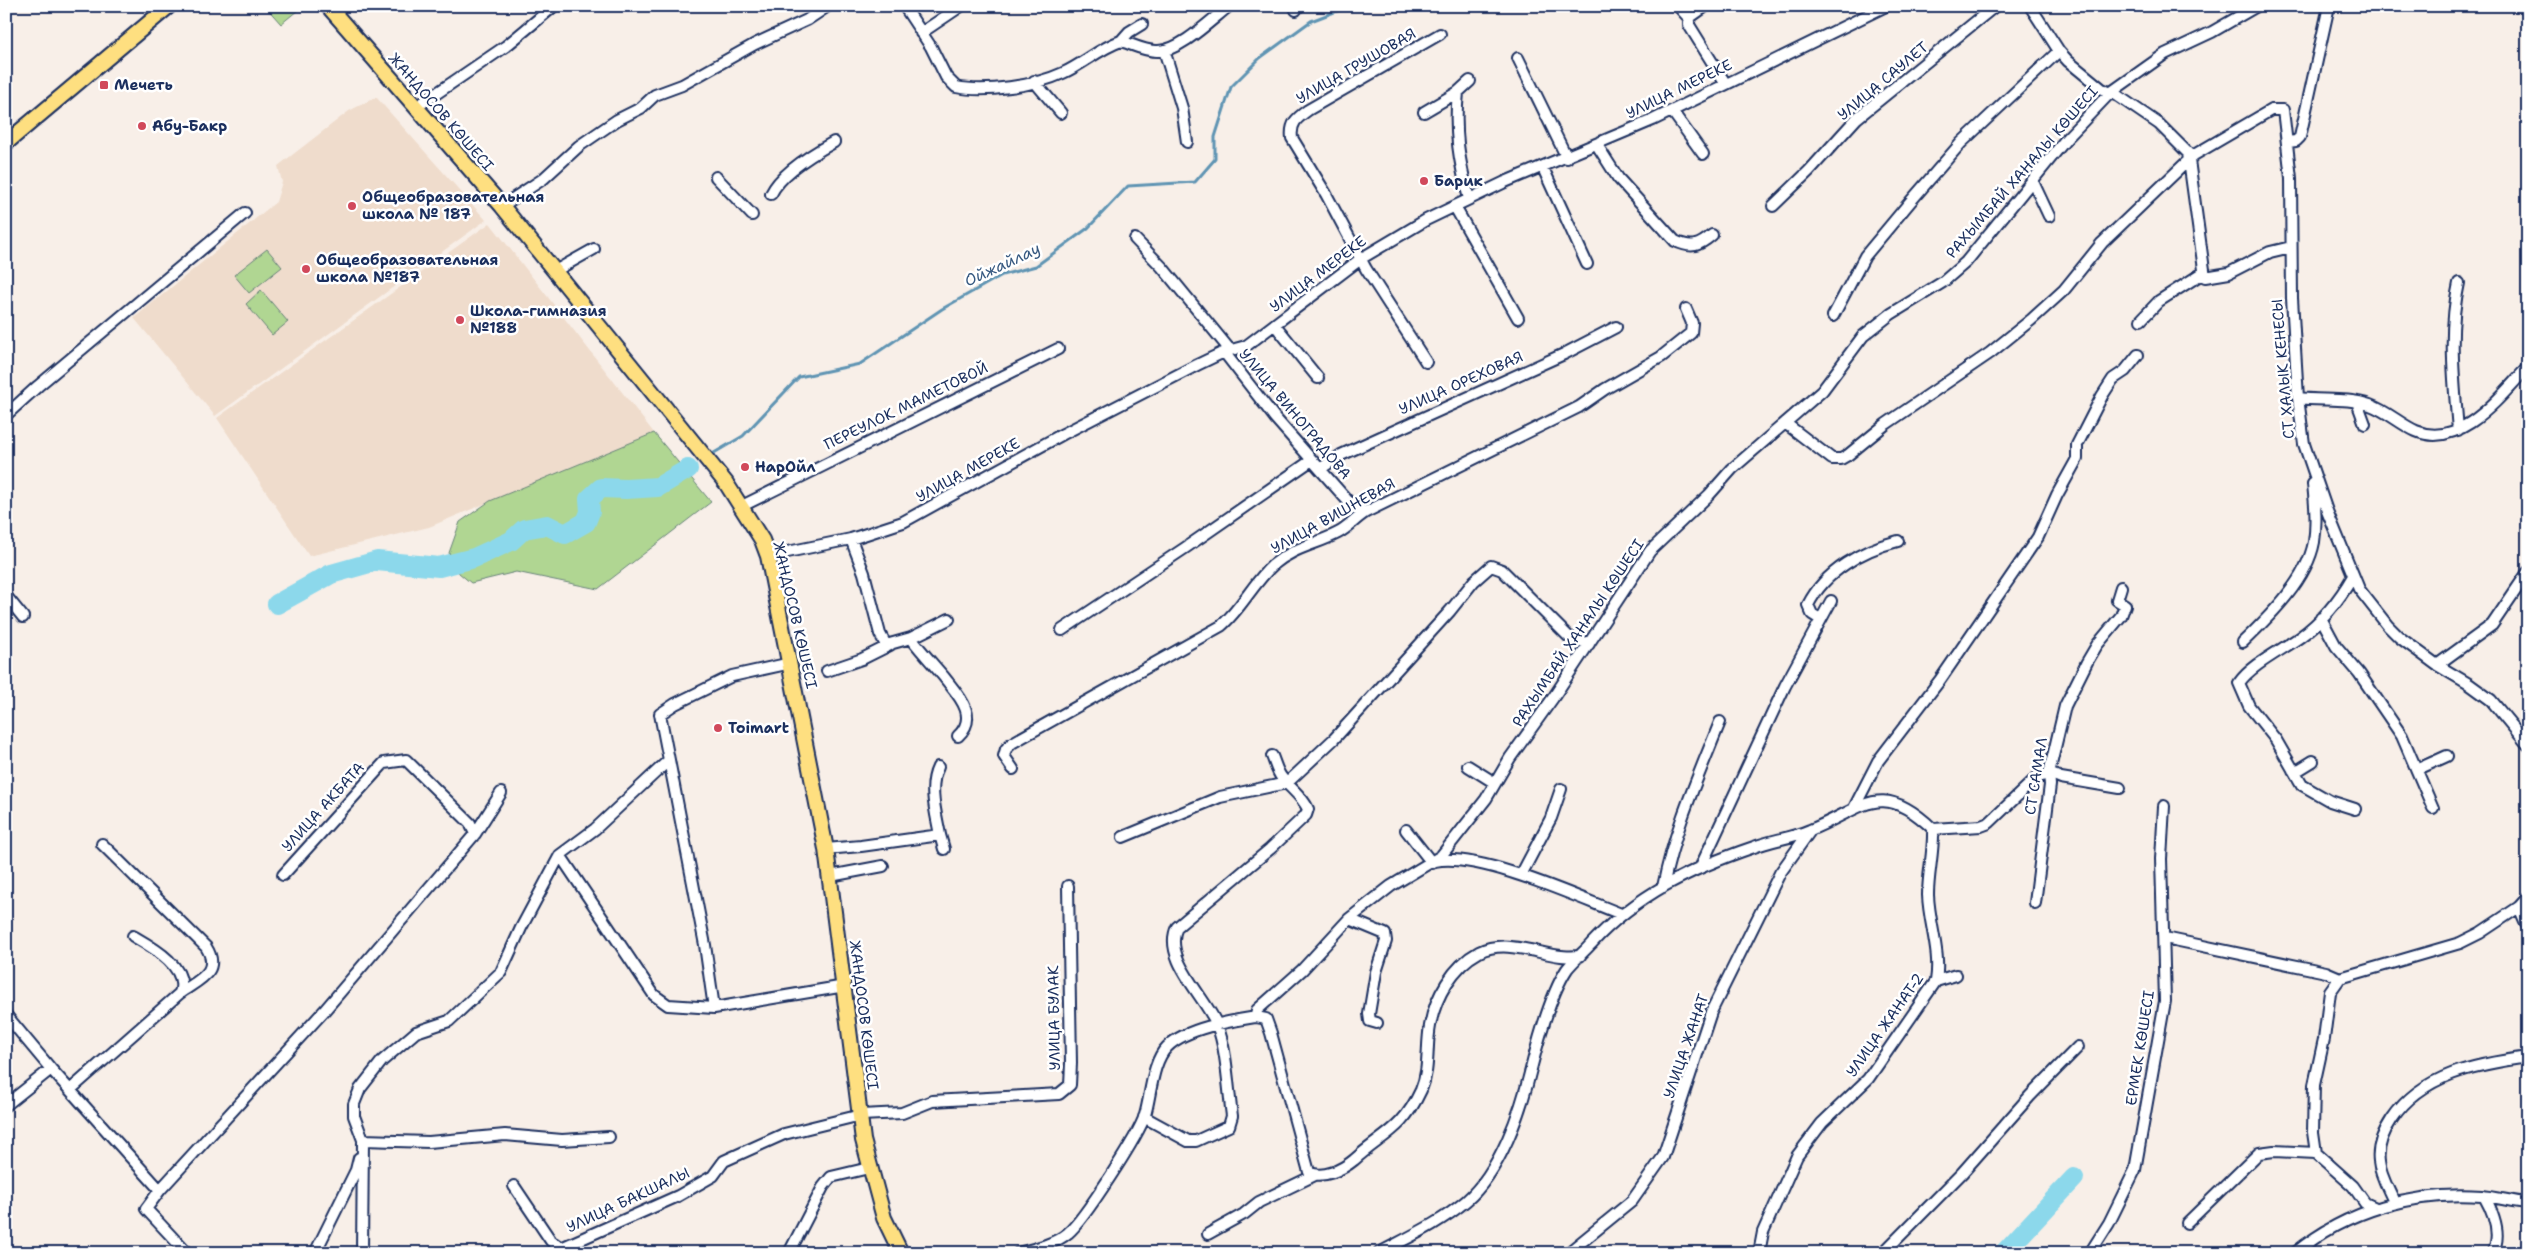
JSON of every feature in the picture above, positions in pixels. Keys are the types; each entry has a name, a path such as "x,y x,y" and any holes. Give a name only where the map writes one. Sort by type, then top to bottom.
{"main road":[{"path":"6,143 169,6"},
{"name":"ЖАНДОСОВ КӨШЕСІ","path":"328,6 502,206 742,506 762,540 768,556 791,663 826,849 869,1168 884,1218 901,1253"}],"street":[{"path":"415,108 506,46 554,6"},
{"path":"502,206 543,179 579,146 617,120 641,108 655,95 682,85 755,44 807,20 828,6"},
{"path":"904,6 922,33 946,77 956,87 969,90 987,90 1034,82 1063,73 1121,41 1128,32 1142,24"},
{"path":"922,33 961,6"},
{"path":"1121,41 1156,52 1164,50 1188,38 1229,6"},
{"path":"1678,6 1689,18 1689,25 1725,83"},
{"name":"УЛИЦА МЕРЕКЕ","path":"768,556 851,539 903,522 1063,434 1227,351 1246,346 1275,326 1362,258 1426,220 1469,199 1672,111 1725,83 1886,6"},
{"name":"УЛИЦА САУЛЕТ","path":"1773,206 1809,171 1857,118 1995,6"},
{"path":"2030,6 2059,51 2077,69 2110,93 2118,96 2159,124 2188,154 2198,213 2203,273 2205,277 2209,278 2229,273 2270,252 2291,248"},
{"name":"РАХЫМБАЙ ХАНАЛЫ КӨШЕСІ","path":"1256,1017 1257,1010 1296,976 1349,919 1391,886 1433,862 1472,818 1650,551 1714,490 1732,469 1822,391 1863,336 1891,314 1944,282 1966,262 2067,138 2110,93 2165,54 2220,28 2257,6"},
{"path":"2288,142 2300,137 2329,6"},
{"path":"1689,18 1702,8"},
{"name":"УЛИЦА ГРУШОВАЯ","path":"1426,362 1366,269 1362,258 1292,138 1292,124 1308,110 1440,34"},
{"path":"1164,50 1182,108 1187,142"},
{"path":"1833,316 1865,256 1910,202 1961,143 2059,51"},
{"path":"1518,58 1567,158"},
{"path":"1424,112 1458,92 1470,81"},
{"path":"1034,82 1061,113"},
{"path":"1458,92 1456,124 1458,154 1469,199"},
{"path":"1435,105 1445,103 1452,108 1456,124"},
{"name":"СТ ХАЛЫК КЕНЕСЫ","path":"2188,160 2271,110 2282,110 2288,142 2298,398 2304,444 2312,471 2359,588 2399,637 2437,665 2491,700 2528,745"},
{"path":"1672,111 1703,154"},
{"path":"771,194 775,186 801,162 834,142"},
{"path":"1597,145 1618,178 1676,242 1688,248 1697,246 1712,235"},
{"path":"1785,423 1832,459 1841,459 1848,455 1886,424 1990,352 2031,320 2064,290 2102,242 2188,160"},
{"path":"1543,168 1587,264"},
{"path":"716,178 752,215"},
{"path":"2033,182 2049,216"},
{"path":"1455,207 1518,318"},
{"path":"6,416 38,386 245,213"},
{"name":"УЛИЦА ВИНОГРАДОВА","path":"1136,239 1162,267 1227,351 1275,418 1354,508 1366,512"},
{"path":"554,271 594,249"},
{"path":"2140,320 2159,301 2203,273"},
{"path":"2458,430 2452,345 2455,300 2459,283"},
{"name":"УЛИЦА ВИШНЕВАЯ","path":"1013,768 1004,756 1006,749 1012,743 1221,626 1233,616 1258,581 1274,565 1303,546 1337,533 1366,512 1579,408 1605,389 1661,357 1691,332 1692,323 1686,309"},
{"path":"1275,326 1318,378"},
{"name":"УЛИЦА ОРЕХОВАЯ","path":"1320,468 1341,454 1564,354 1616,327"},
{"name":"ПЕРЕУЛОК МАМЕТОВОЙ","path":"742,506 1058,350"},
{"path":"1854,808 1878,761 1940,680 2038,537 2057,495 2077,459 2077,445 2102,396 2113,379 2125,371 2138,356"},
{"path":"2298,398 2357,402 2371,405 2422,433 2445,433 2458,430 2469,424 2492,404 2528,367"},
{"path":"2357,402 2365,424"},
{"path":"1062,630 1312,460"},
{"path":"2243,642 2282,599 2296,581 2310,556 2315,532 2312,471"},
{"path":"851,539 862,566 884,645"},
{"path":"1820,619 1812,614 1808,605 1815,592 1833,574 1858,555 1876,546 1898,541"},
{"path":"1123,837 1220,797 1287,783 1334,739 1474,582 1491,566 1502,570 1568,636 1589,644"},
{"path":"2437,665 2492,624 2528,572"},
{"path":"2353,576 2346,589 2321,618 2301,636 2248,673 2239,683 2249,706 2276,740 2302,785 2330,801 2356,809"},
{"name":"СТ САМАЛ","path":"2035,903 2050,785 2049,772 2053,752 2071,693 2097,645 2122,616 2125,605 2117,600 2122,586"},
{"path":"2346,589 2352,587 2359,588"},
{"path":"6,596 23,617"},
{"path":"1701,866 1770,718 1831,601"},
{"path":"2321,618 2336,646 2359,673 2394,724 2418,769 2433,808"},
{"path":"826,671 884,645 911,638 949,619"},
{"path":"911,638 961,696 966,705 967,719 963,732 958,736"},
{"path":"714,1008 705,946 660,714 675,704 732,676 791,663"},
{"path":"1663,887 1668,861 1680,823 1720,722"},
{"path":"1162,1128 1188,1141 1196,1141 1229,1126 1232,1116 1222,1041 1217,1024 1174,951 1173,935 1177,927 1270,849 1306,814 1308,809 1306,805 1281,777 1272,756"},
{"path":"2418,769 2447,756"},
{"name":"УЛИЦА АКБАТА","path":"283,875 384,763 406,760 470,822 475,834"},
{"path":"362,1253 363,1140 358,1132 354,1116 354,1104 360,1089 382,1062 416,1032 449,1021 501,972 521,928 560,855 595,828 669,760"},
{"path":"2293,770 2300,769 2314,761"},
{"path":"1468,766 1495,783"},
{"path":"938,767 933,776 932,786 944,849"},
{"path":"1379,1253 1443,1218 1468,1200 1488,1174 1505,1144 1517,1116 1543,1030 1567,970 1621,914 1650,893 1701,866 1755,846 1810,830 1867,803 1890,801 1910,811 1933,829 1981,826 1989,823 2035,779 2049,772 2061,778 2120,788"},
{"path":"1522,876 1551,818 1561,789"},
{"path":"187,1253 146,1209 160,1190 324,1011 475,834 501,793"},
{"name":"ЕРМЕК КӨШЕСІ","path":"2090,1253 2109,1223 2135,1170 2165,1001 2161,859 2164,806"},
{"name":"УЛИЦА ЖАНАТ-2","path":"1759,1253 1765,1225 1797,1156 1822,1123 1868,1079 1936,981 1938,966 1928,894 1933,829"},
{"path":"1406,830 1433,862 1454,858 1522,876 1621,914"},
{"name":"УЛИЦА ЖАНАТ","path":"1568,1253 1632,1201 1663,1157 1714,1005 1780,873 1810,830"},
{"path":"826,849 940,835"},
{"path":"70,1090 180,993 209,972 213,963 212,956 206,947 102,844"},
{"path":"560,855 654,996 668,1005 714,1008 845,986"},
{"path":"830,876 883,866"},
{"name":"УЛИЦА БУЛАК","path":"861,1115 902,1113 932,1101 1032,1095 1052,1096 1059,1094 1070,1085 1068,886"},
{"path":"2376,1208 2365,1203 2353,1186 2316,1153 2312,1132 2314,1086 2324,1039 2330,992 2340,978 2460,942 2480,933 2518,908 2528,897"},
{"path":"2518,908 2528,928"},
{"path":"1349,919 1385,934 1386,941 1376,972 1369,1014 1370,1021 1377,1023"},
{"path":"133,936 157,950 173,966 181,980 180,993"},
{"path":"2164,938 2326,972 2340,978"},
{"path":"1208,1234 1244,1214 1259,1202 1309,1176 1347,1165 1391,1133 1403,1120 1424,1079 1430,1026 1442,990 1463,964 1480,951 1491,948 1521,948 1562,956 1580,956"},
{"path":"1936,981 1956,975"},
{"path":"6,1015 51,1070 160,1190"},
{"path":"1018,1253 1068,1234 1082,1218 1138,1131 1144,1116 1157,1063 1162,1053 1169,1046 1184,1037 1217,1024 1256,1017 1266,1019 1309,1176"},
{"path":"1883,1253 1962,1173 2030,1096 2078,1047"},
{"path":"2394,1202 2378,1160 2380,1145 2387,1127 2404,1102 2437,1079 2496,1061 2528,1057"},
{"path":"6,1105 51,1070"},
{"name":"УЛИЦА БАКШАЛЫ","path":"514,1186 551,1241 562,1251 678,1196 713,1176 724,1161 784,1134 861,1115"},
{"path":"1144,1116 1157,1122 1171,1142"},
{"path":"363,1140 429,1142 505,1135 562,1140 609,1137"},
{"path":"316,1253 356,1170 363,1140"},
{"path":"2187,1223 2259,1153 2274,1150 2316,1153"},
{"path":"789,1253 823,1187 831,1177 869,1168"},
{"path":"2484,1196 2496,1225 2496,1240 2492,1253"},
{"path":"2295,1253 2326,1231 2376,1208 2394,1202 2440,1197 2484,1196 2496,1200 2528,1203"}],"shaded area":[{"name":"Общеобразовательная школа №187","path":"376,97 486,220 215,416 134,318 276,202 282,182 278,166 349,111"},
{"name":"Школа-гимназия №188","path":"490,223 654,433 429,527 309,556 217,418"}],"green space":[{"path":"265,6 303,6 281,24"},
{"path":"267,249 282,267 249,293 234,275"},
{"path":"261,290 288,322 272,335 246,304"},
{"path":"654,433 711,502 598,589 516,572 471,583 459,573 449,553 460,522 490,501"}],"waterway":[{"name":"Ойжайлау","path":"714,453 743,436 799,377 860,364 942,309 1002,275 1036,266 1088,228 1128,186 1195,182 1215,159 1215,137 1231,87 1260,58 1311,21 1350,6"},
{"path":"277,604 331,574 377,561 439,567 474,558 511,541 524,529 547,525 565,534 586,522 590,512 589,499 601,488 658,487 688,469"},
{"path":"2004,1253 2074,1178"}],"place":[{"name":"Мечеть","path":"104,85"},
{"name":"Абу-Бакр","path":"142,126"},
{"name":"Барик","path":"1424,181"},
{"name":"Общеобразовательная школа № 187","path":"352,206"},
{"name":"Общеобразовательная школа №187","path":"306,269"},
{"name":"Школа-гимназия №188","path":"460,320"},
{"name":"НарОйл","path":"745,467"},
{"name":"Toimart","path":"718,728"}]}
